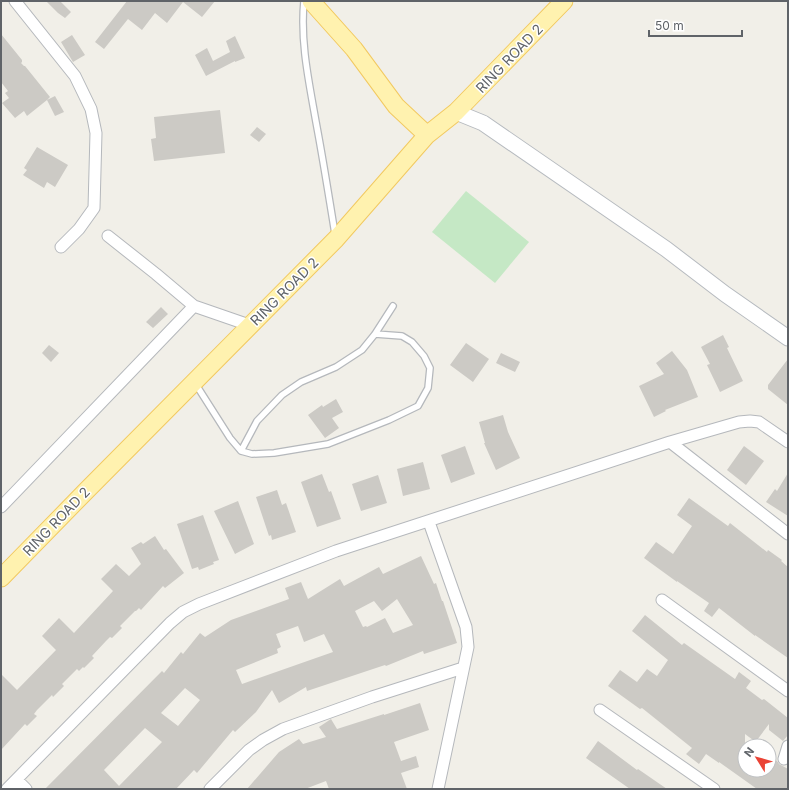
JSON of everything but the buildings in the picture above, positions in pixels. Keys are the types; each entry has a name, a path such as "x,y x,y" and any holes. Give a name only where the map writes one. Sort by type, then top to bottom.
{"main road":[{"path":"311,1 354,49 396,106 427,135"},
{"name":"RING ROAD 2","path":"1,578 86,490 195,382 249,325 336,239 427,135 456,112 564,1"}],"street":[{"path":"14,1 75,76 91,109 96,133 94,208 79,229 61,247"},
{"path":"456,112 483,123 666,249 725,294 788,338"},
{"path":"108,236 194,306 249,325"},
{"path":"1,507 194,306"},
{"path":"7,789 170,623 182,612 199,604 336,551 429,522 670,442 739,422 760,422 788,442"},
{"path":"670,442 788,534"},
{"path":"429,522 466,627 468,648 438,789"},
{"path":"662,600 788,691"},
{"path":"210,789 249,750 283,729 372,697 463,668"},
{"path":"600,710 714,789"},
{"path":"784,759 788,746"},
{"path":"17,780 26,789"}],"lane":[{"path":"304,1 303,35 307,69 336,239"},
{"path":"241,451 257,421 282,395 300,382 336,367 362,350 375,334 392,306"},
{"path":"195,382 230,438 241,451 252,454 274,453 328,444 389,420 418,406 428,388 430,368 424,356 412,342 402,336 375,334"}],"green space":[{"path":"466,191 529,242 495,283 432,232"}]}
